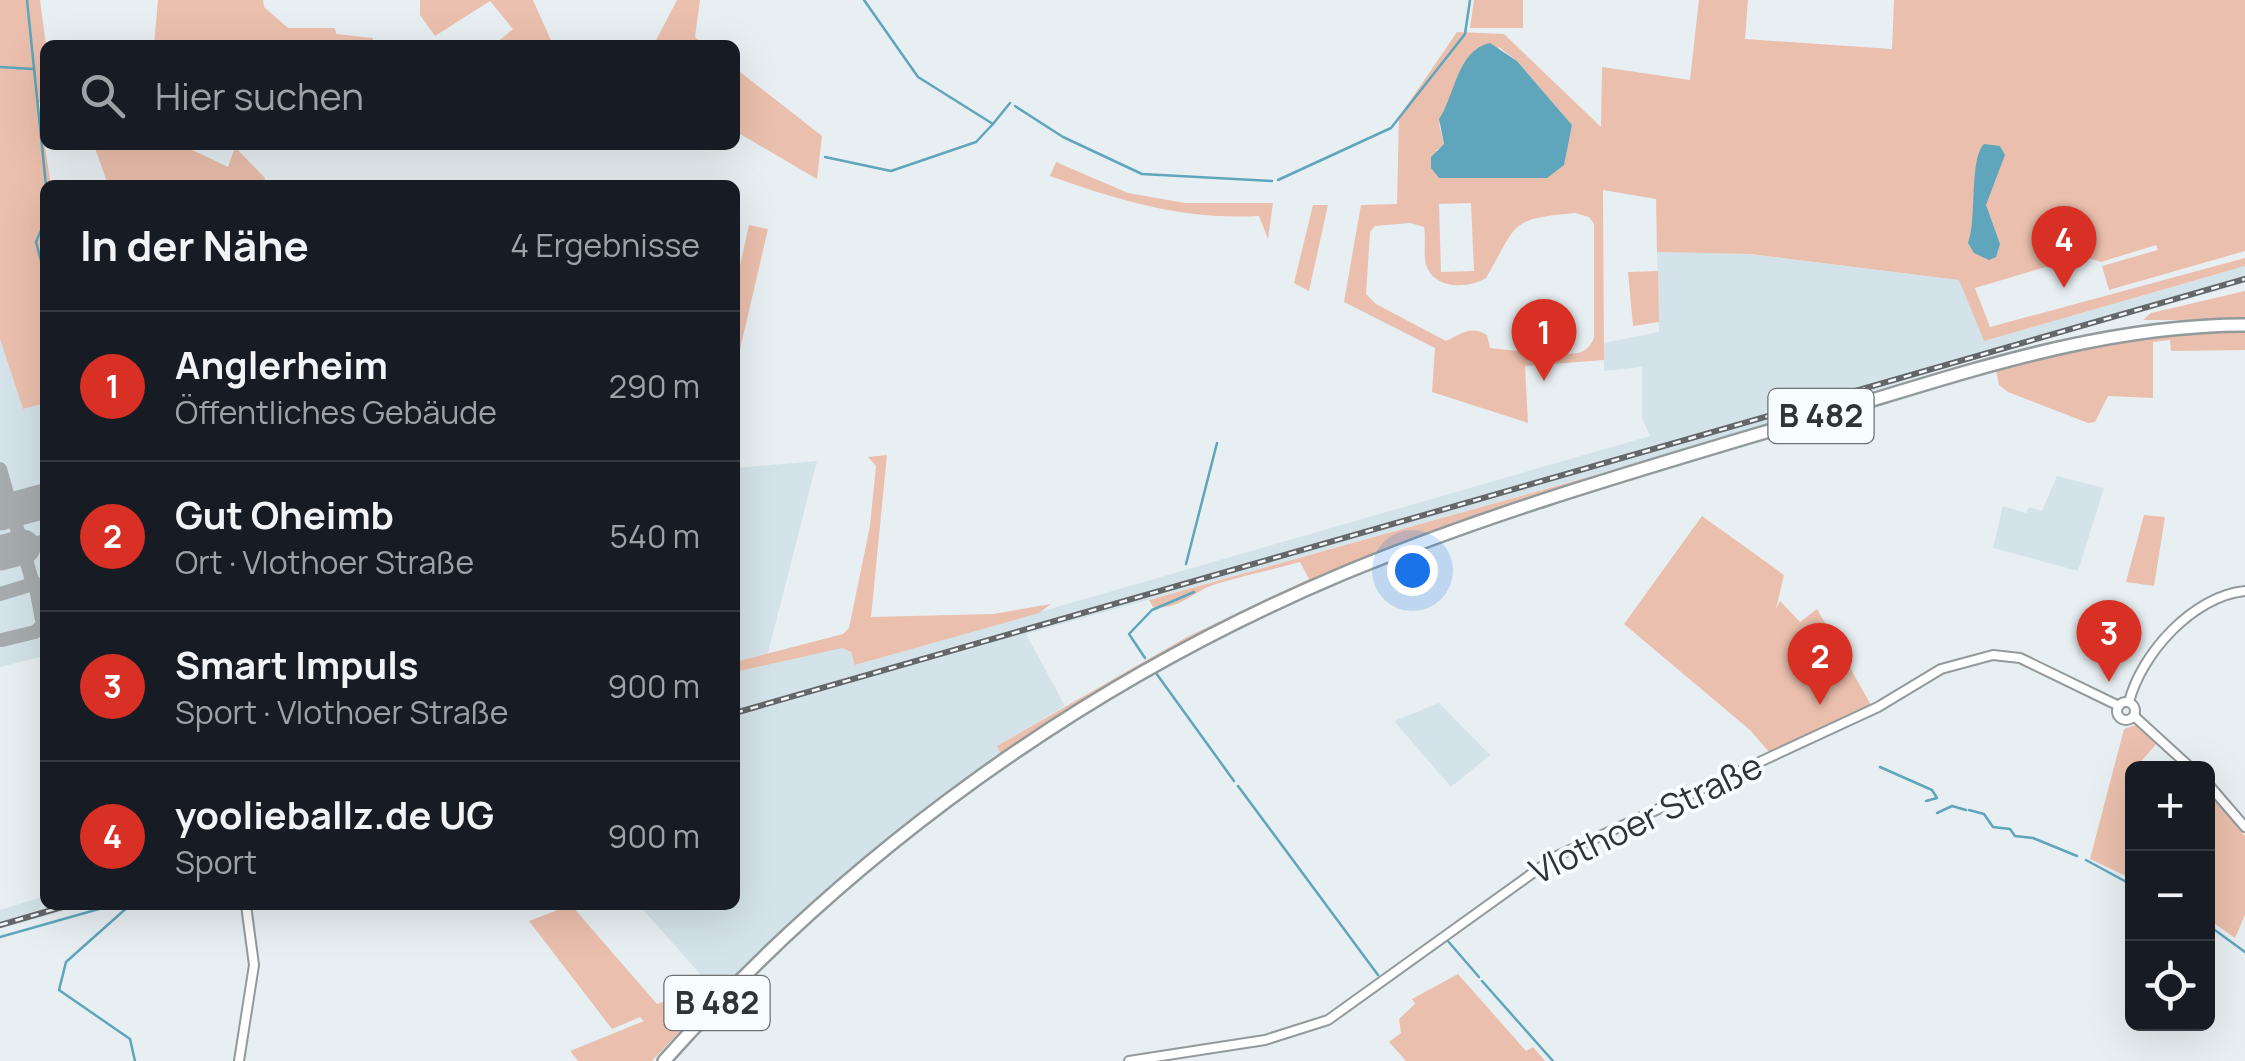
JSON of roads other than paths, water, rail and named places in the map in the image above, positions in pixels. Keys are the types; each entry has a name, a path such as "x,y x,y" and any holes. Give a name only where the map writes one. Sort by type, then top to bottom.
{"main road":[{"name":"B 482","path":"664,1061 774,948 885,848 985,772 1089,702 1330,579 1435,538 1657,465 2071,343 2142,330 2245,326"}],"street":[{"path":"2183,761 2134,716 2135,708 2124,704 2138,677 2166,640 2209,602 2245,591"},
{"name":"Vlothoer Straße","path":"1129,1061 1265,1040 1328,1020 1555,858 1878,707 1942,669 1994,655 2020,658 2124,704 2122,719 2134,716"},
{"path":"2215,792 2245,827"},
{"path":"239,1061 254,965 247,910"}],"water":[{"path":"1490,43 1517,61 1572,125 1564,165 1547,178 1439,178 1431,168 1431,157 1444,144 1439,119 1458,75 1470,55"},
{"path":"1984,144 2000,146 2005,155 1986,205 2000,244 1996,257 1989,260 1974,253 1968,243 1976,162"}],"waterway":[{"path":"27,0 40,127"},
{"path":"864,0 918,77 993,124 1010,103"},
{"path":"1278,180 1391,128 1465,34 1470,0"},
{"path":"0,67 33,69"},
{"path":"1015,106 1063,137 1142,174 1272,181"},
{"path":"825,157 891,171 976,142 993,124"},
{"path":"42,150 45,180"},
{"path":"40,233 36,242 40,257"},
{"path":"1186,564 1217,443"},
{"path":"1145,658 1129,634 1152,610 1194,592"},
{"path":"1156,673 1234,781"},
{"path":"1880,767 1932,790 1937,798 1926,801"},
{"path":"1238,786 1378,975"},
{"path":"1937,813 1952,806 1966,810"},
{"path":"1969,810 1984,814 1993,827 2010,829 2015,836 2033,838 2077,856"},
{"path":"2086,860 2125,881"},
{"path":"0,937 95,910"},
{"path":"124,910 66,962 59,990 130,1039 135,1061"},
{"path":"2215,930 2245,952"},
{"path":"1447,940 1479,977"},
{"path":"1482,981 1553,1061"}],"railway":[{"path":"740,712 2245,279"},
{"path":"0,925 52,910"}],"place":[{"name":"yoolieballz.de UG","path":"2064,288"},
{"name":"Anglerheim","path":"1544,381"},
{"name":"Smart Impuls","path":"2109,682"},
{"name":"Gut Oheimb","path":"1820,705"}]}
